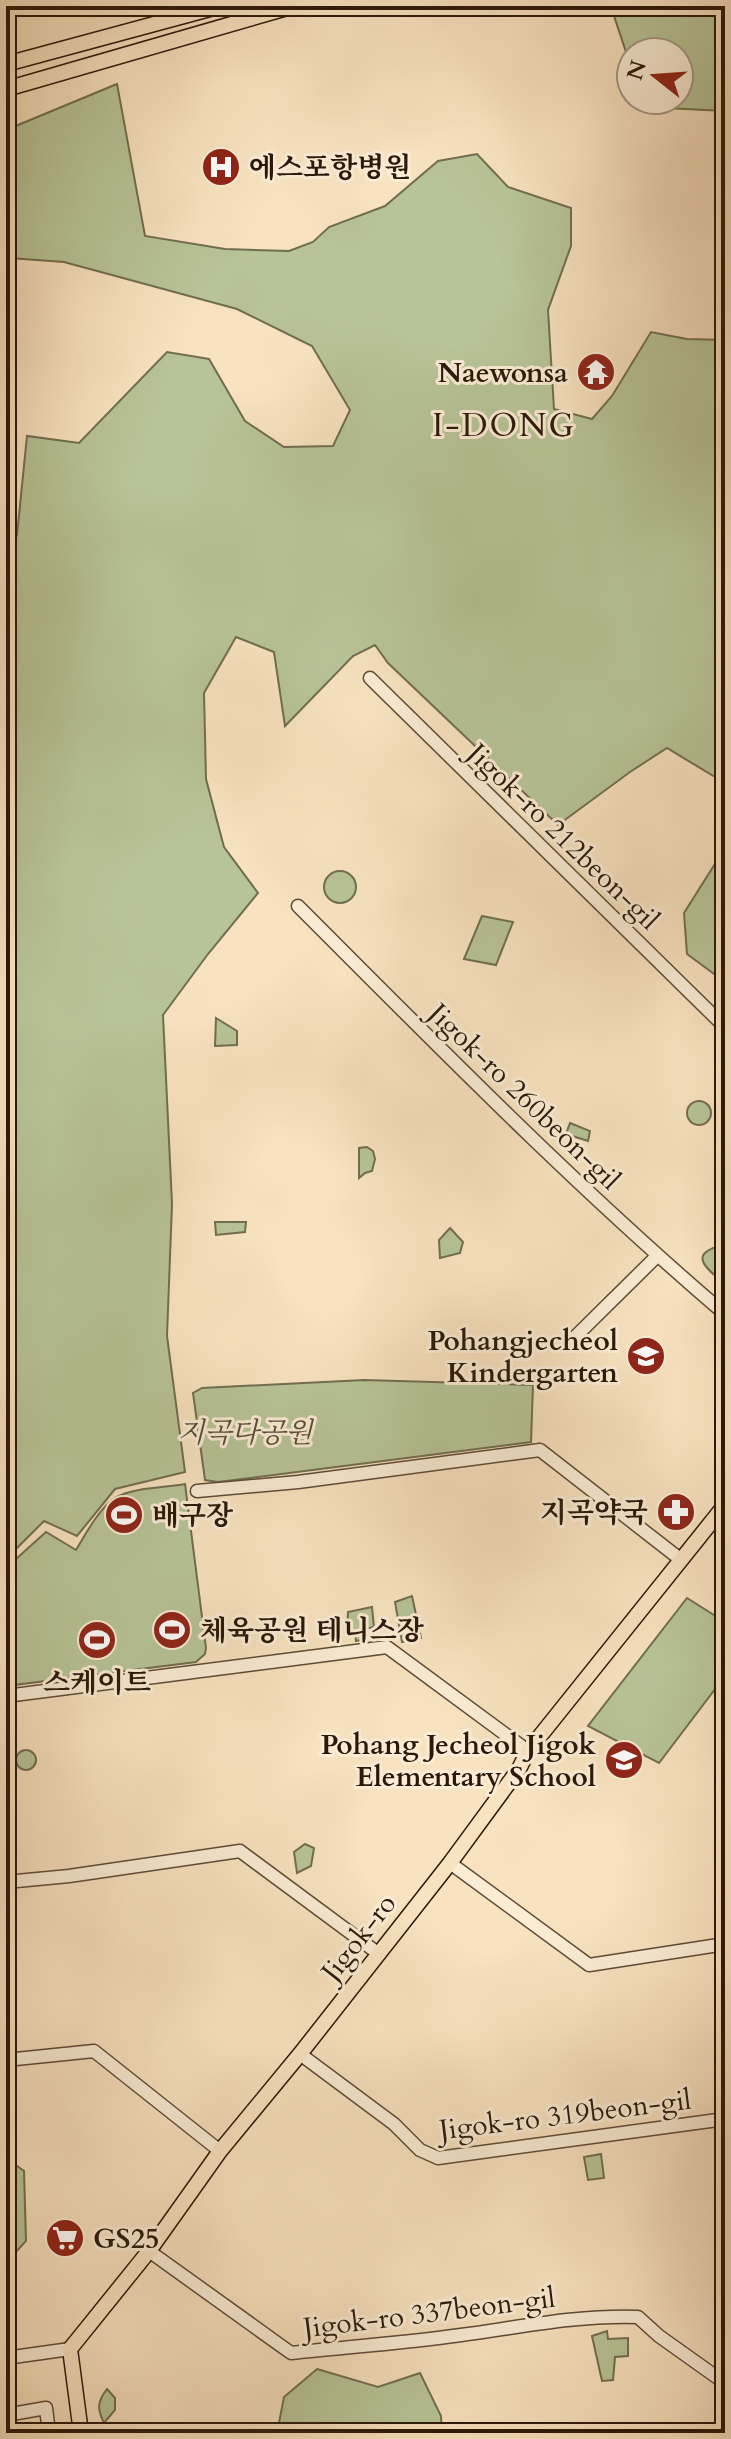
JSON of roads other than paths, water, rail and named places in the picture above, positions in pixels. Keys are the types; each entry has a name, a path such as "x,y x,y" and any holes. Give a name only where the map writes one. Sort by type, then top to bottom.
{"main road":[{"path":"6,64 221,6"},
{"path":"6,89 294,6"},
{"name":"Jigok-ro","path":"70,2349 149,2251 220,2151 450,1863 519,1769 528,1751 725,1505"},
{"path":"70,2349 81,2433"}],"street":[{"name":"Jigok-ro 212beon-gil","path":"370,678 725,1027"},
{"name":"Jigok-ro 260beon-gil","path":"298,906 478,1085 657,1256 725,1314"},
{"path":"572,1340 657,1256"},
{"path":"197,1491 298,1482 540,1450 680,1559"},
{"path":"6,1696 387,1647 528,1751"},
{"path":"6,1882 240,1851 379,1954"},
{"path":"450,1863 589,1965 725,1944"},
{"path":"6,2060 94,2051 220,2151"},
{"name":"Jigok-ro 319beon-gil","path":"300,2054 394,2124 420,2150 438,2158 725,2119"},
{"name":"Jigok-ro 337beon-gil","path":"149,2251 291,2353 462,2335 535,2322 638,2317 659,2336 725,2383"},
{"path":"6,2358 70,2349"},
{"path":"6,2415 46,2408 49,2433"}],"place":[{"name":"에스포항병원","path":"221,167"},
{"name":"Naewonsa","path":"596,372"},
{"name":"Pohangjecheol Kindergarten","path":"646,1356"},
{"name":"지곡약국","path":"676,1512"},
{"name":"배구장","path":"124,1515"},
{"name":"체육공원 테니스장","path":"172,1630"},
{"name":"스케이트","path":"97,1640"},
{"name":"Pohang Jecheol Jigok Elementary School","path":"624,1760"},
{"name":"GS25","path":"65,2238"}],"district":[{"name":"I-DONG","path":"504,425"}],"park label":[{"name":"지곡다공원","path":"245,1432"}]}
